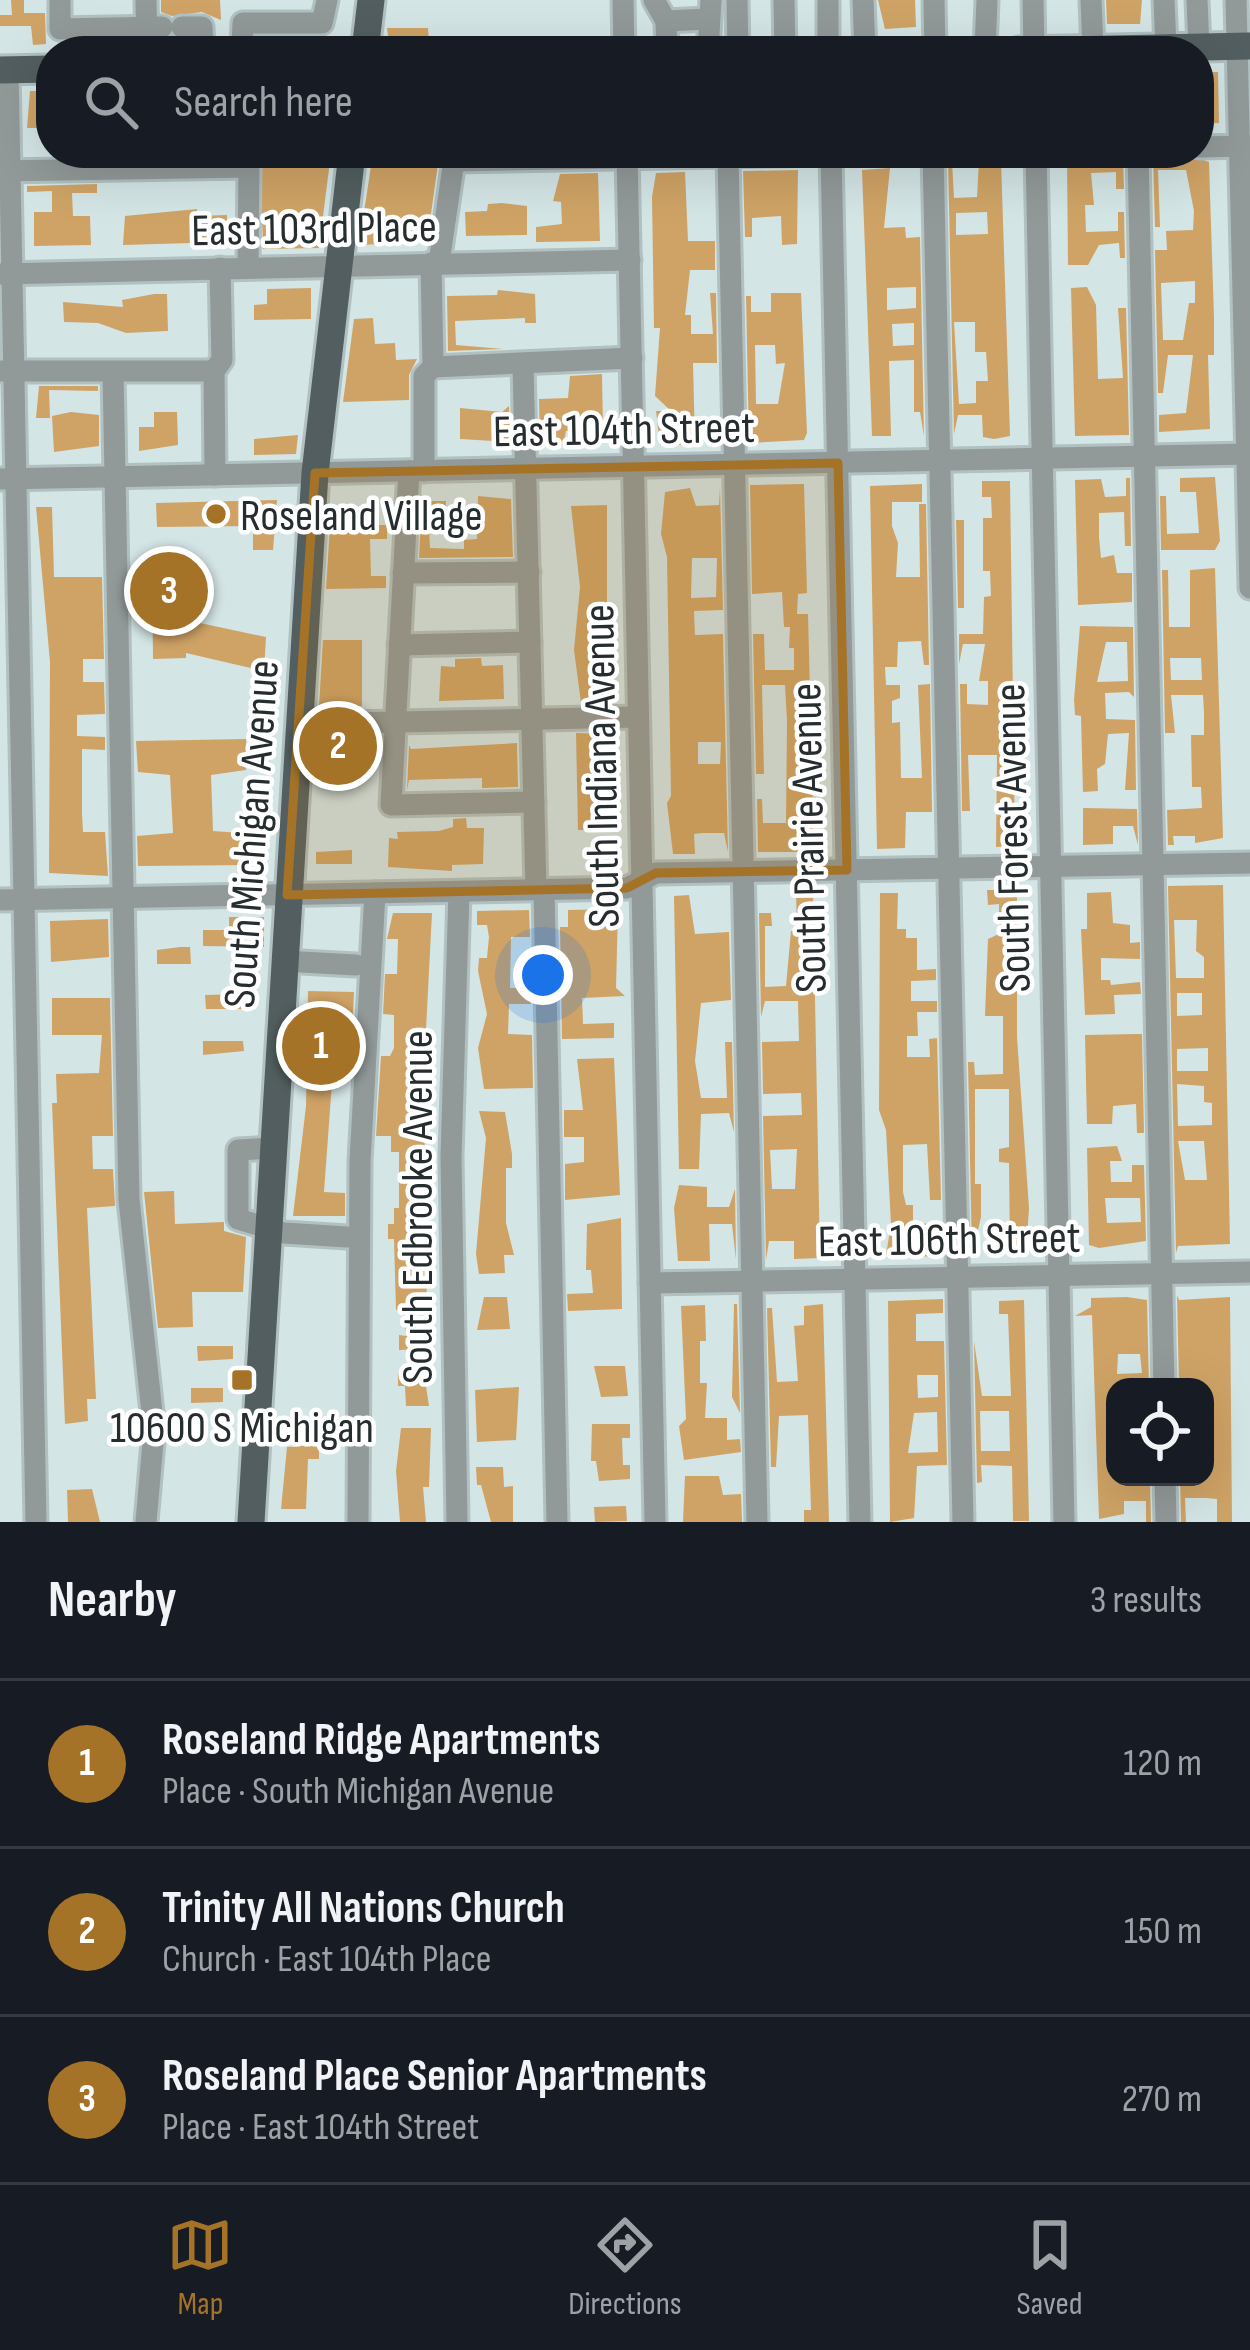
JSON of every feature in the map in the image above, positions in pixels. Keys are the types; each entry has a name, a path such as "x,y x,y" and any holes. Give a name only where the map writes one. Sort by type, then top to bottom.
{"main road":[{"path":"367,36 371,0"},
{"path":"1214,47 1244,46"},
{"path":"4,70 36,69"},
{"name":"South Michigan Avenue","path":"251,1522 315,473 350,168"}],"street":[{"path":"60,0 61,29 202,27 202,36"},
{"path":"146,0 164,27"},
{"path":"243,36 243,23 322,23 327,0"},
{"path":"623,0 624,36"},
{"path":"654,0 666,21 666,36"},
{"path":"737,0 738,36"},
{"path":"784,0 785,36"},
{"path":"828,0 828,36"},
{"path":"863,0 864,36"},
{"path":"934,0 935,36"},
{"path":"986,36 987,0"},
{"path":"1033,0 1034,36"},
{"path":"1090,0 1092,36"},
{"path":"1154,36 1164,0"},
{"path":"1198,0 1198,36"},
{"path":"1236,0 1244,46 1250,587"},
{"path":"666,21 709,10"},
{"path":"158,36 164,27"},
{"path":"4,70 7,479 24,900 36,1522"},
{"path":"1214,147 1245,146"},
{"path":"4,171 188,168"},
{"path":"248,267 249,168"},
{"path":"433,368 435,263 452,168"},
{"name":"South Indiana Avenue","path":"627,168 655,1522"},
{"path":"728,168 757,1522"},
{"name":"South Prairie Avenue","path":"831,168 860,1522"},
{"path":"933,168 963,1522"},
{"name":"South Forest Avenue","path":"1036,168 1064,1522"},
{"path":"1138,168 1163,1378"},
{"name":"East 103rd Place","path":"5,274 630,260"},
{"path":"215,475 214,371 222,359 220,268"},
{"path":"534,802 391,805 403,574 424,376 433,368 632,358"},
{"path":"524,366 557,1522"},
{"path":"6,371 214,371"},
{"path":"113,372 129,1200 154,1431 146,1522"},
{"name":"East 104th Street","path":"7,479 1249,454"},
{"path":"403,574 529,572"},
{"path":"399,645 530,642"},
{"path":"299,724 638,717"},
{"path":"0,900 627,888 656,873 1250,862"},
{"name":"South Edbrooke Avenue","path":"457,1522 452,1157 459,892"},
{"path":"358,1522 360,1161 375,893"},
{"path":"284,961 356,965"},
{"path":"268,1230 347,1237"},
{"name":"East 106th Street","path":"650,1283 1250,1272"},
{"path":"1165,1486 1166,1522"}],"highlighted area":[{"path":"838,463 847,870 656,873 627,888 287,895 315,473"}],"building":[{"path":"11,0 24,0 24,13 45,13 46,36 36,36 33,45 31,26 0,26 0,15 12,15"},
{"path":"161,0 220,0 221,20 202,12 172,16 161,12"},
{"path":"878,0 915,0 916,27 885,29"},
{"path":"1106,0 1142,0 1140,24 1107,24"},
{"path":"387,28 428,28 429,36 388,36"},
{"path":"1214,72 1218,72 1219,123 1214,123"},
{"path":"30,91 36,91 36,128 27,128"},
{"path":"260,168 329,168 319,248 263,249"},
{"path":"371,168 437,168 427,242 359,245"},
{"path":"890,168 884,228 905,227 906,238 920,237 924,436 920,412 914,412 914,360 889,361 891,436 872,436 862,170","holes":["916,287 916,308 887,310 887,288","914,323 914,345 893,346 892,324"]},
{"path":"948,168 952,168 954,198 977,197 979,168 1001,168 1010,436 994,439 983,437 982,415 958,415 954,434","holes":["987,212 988,234 956,235 956,213","954,322 975,322 975,352 986,352 988,381 976,381 976,403 959,404"]},
{"path":"1067,168 1123,168 1124,189 1116,189 1116,172 1091,173 1094,205 1085,205 1086,232 1118,231 1118,212 1124,212 1125,258 1120,258 1119,243 1099,245 1088,265 1068,265"},
{"path":"1153,168 1209,168 1214,318 1214,355 1208,355 1210,429 1159,432 1159,415 1186,413 1193,355 1168,355 1163,393 1158,393 1155,250 1167,250 1166,231 1193,230 1186,170 1158,170 1160,227 1155,227","holes":["1195,281 1195,303 1189,303 1183,340 1163,340 1161,283"]},
{"path":"798,170 797,244 782,245 781,216 752,218 752,237 745,237 743,171"},
{"path":"685,172 688,241 715,241 715,270 690,270 685,315 691,315 691,334 713,334 710,293 716,293 717,363 693,363 695,445 660,445 656,411 671,411 655,396 660,328 654,328 652,197 656,173"},
{"path":"598,173 600,241 536,242 536,227 562,224 561,202 553,201 560,174"},
{"path":"97,184 97,193 72,193 73,216 90,216 91,245 34,246 34,212 52,212 52,191 27,192 27,186"},
{"path":"488,204 527,206 527,235 466,236 465,212 487,211"},
{"path":"197,209 197,216 227,215 226,242 123,245 125,216"},
{"path":"1087,287 1096,305 1098,379 1123,378 1118,308 1126,308 1129,435 1075,436 1071,288"},
{"path":"311,288 311,319 254,320 254,305 267,304 267,289"},
{"path":"498,290 535,294 536,323 525,323 525,318 455,321 456,345 503,349 448,351 447,296 497,295"},
{"path":"771,293 801,293 807,433 804,440 749,443 746,296 751,296 751,312 771,312","holes":["755,345 775,345 776,364 785,363 778,404 756,404"]},
{"path":"167,294 168,331 126,333 98,323 64,322 63,302 123,307 122,300"},
{"path":"373,318 375,344 395,343 396,360 417,359 409,375 409,400 343,402 354,319"},
{"path":"602,374 603,430 566,431 563,446 540,446 539,399 568,398 570,376"},
{"path":"39,386 98,386 98,391 49,390 50,418 36,418"},
{"path":"509,406 510,442 460,439 460,408 502,412"},
{"path":"154,412 177,412 178,445 139,451 139,427 154,427"},
{"path":"99,415 99,446 54,452 52,416"},
{"path":"298,435 296,454 254,455 254,439"},
{"path":"1215,477 1220,541 1215,550 1161,550 1160,496 1166,496 1167,534 1199,533 1196,492 1180,492 1180,478"},
{"path":"1126,478 1130,478 1131,546 1125,546 1124,512 1099,513 1099,537 1101,558 1114,555 1117,573 1132,573 1132,602 1078,605 1075,480 1101,479 1105,497 1126,496"},
{"path":"982,481 1010,481 1015,846 996,847 997,755 968,755 970,811 962,811 960,684 967,684 967,704 988,705 988,681 979,681 985,644 963,644 959,664 959,634 983,634 984,597 991,596 990,571 983,571 983,518 992,518 991,497 982,497"},
{"path":"804,484 807,593 798,594 797,614 808,614 814,852 758,852 757,799 762,799 763,823 786,823 787,721 785,685 762,685 764,774 756,774 753,634 764,634 765,670 794,670 794,648 789,648 790,627 784,627 782,592 752,594 750,485"},
{"path":"922,484 922,502 892,502 892,526 898,543 896,577 920,577 919,504 926,504 929,665 924,665 921,641 898,642 897,667 885,667 886,685 900,685 900,698 892,701 892,723 900,722 901,778 922,778 918,685 930,684 932,812 906,812 905,848 877,849 870,486"},
{"path":"720,487 723,610 694,611 695,635 723,634 728,852 724,833 702,833 694,834 695,854 673,854 667,803 671,796 667,557 661,534 665,492 690,488 696,506 719,505","holes":["692,558 717,558 716,597 691,598","698,742 721,742 720,764 698,764"]},
{"path":"478,496 511,499 513,557 419,558 422,501 446,501 446,528 429,528 430,548 464,549 464,540 477,539"},
{"name":"Roseland Village","path":"277,500 273,550 253,550 253,526 157,527 156,503"},
{"path":"607,505 607,702 581,703 574,650 580,587 571,506"},
{"path":"36,507 52,507 54,577 102,577 104,659 83,659 83,682 104,682 105,714 77,715 77,736 105,737 105,750 82,749 82,813 83,832 105,832 108,876 49,873 50,662"},
{"path":"956,520 964,520 964,608 958,608"},
{"path":"387,525 387,539 370,539 371,576 386,576 386,588 326,589 330,526"},
{"path":"186,562 186,620 266,637 264,671 186,653 186,658 153,659 152,563"},
{"path":"1215,568 1223,838 1195,843 1195,836 1173,836 1174,845 1168,845 1167,810 1202,808 1201,787 1192,787 1191,735 1204,735 1203,695 1171,695 1175,733 1165,733 1162,570 1168,570 1169,627 1190,627 1190,570","holes":["1170,658 1201,658 1202,680 1171,680"]},
{"path":"1080,626 1133,627 1134,697 1129,692 1105,693 1106,719 1135,720 1136,790 1125,790 1129,733 1108,734 1105,764 1097,769 1098,791 1083,792 1081,716 1075,715","holes":["1106,642 1127,642 1128,681 1097,682"]},
{"path":"323,640 362,640 362,706 319,706"},
{"path":"481,658 482,666 503,665 504,699 439,701 441,666 455,667 455,659"},
{"path":"576,733 611,734 613,830 578,830"},
{"path":"246,739 246,770 211,775 213,831 255,834 253,865 138,866 137,836 173,833 170,775 138,772 136,741"},
{"path":"517,743 518,787 482,788 482,778 440,779 409,780 407,790 409,745 411,749"},
{"path":"1083,808 1137,809 1138,845 1133,826 1113,826 1113,844 1083,845"},
{"path":"466,818 467,828 484,828 483,864 452,865 452,871 388,867 389,838 398,839 397,832 439,831 453,827 453,819"},
{"path":"352,850 352,864 316,864 316,852"},
{"path":"1223,885 1230,1244 1178,1246 1176,1253 1168,886","holes":["1174,920 1197,920 1196,951 1204,957 1204,978 1176,978","1177,993 1202,993 1202,1015 1177,1016","1208,1048 1208,1071 1177,1071 1177,1049","1177,1084 1204,1086 1204,1102 1212,1103 1212,1125 1178,1126","1178,1141 1204,1141 1207,1180 1185,1180"]},
{"path":"987,890 1017,890 1017,1037 1029,1208 1026,1254 1010,1254 1009,1163 999,1162 999,1149 1009,1147 1009,1089 975,1089 975,1184 981,1184 981,1217 972,1256 968,1062 974,1062 975,1075 1003,1074 1003,1016 985,1016 988,939 999,934 999,904 988,905"},
{"path":"1111,892 1113,923 1130,925 1130,943 1140,942 1140,959 1101,958 1101,980 1110,980 1111,985 1140,982 1141,994 1114,995 1115,1014 1085,1015 1081,929 1087,929 1087,893"},
{"path":"880,893 898,893 897,929 906,929 906,938 917,938 917,970 936,969 936,980 911,981 911,1001 937,1001 937,1012 917,1012 918,1036 907,1036 907,1057 930,1057 929,1039 937,1038 941,1200 930,1200 927,1144 903,1145 903,1192 906,1205 913,1205 913,1224 941,1223 942,1257 886,1255 891,1224 886,1130 879,1110"},
{"path":"796,894 813,894 820,1258 794,1259 794,1241 769,1241 766,1260 763,1116 802,1115 801,1093 763,1094 762,1042 799,1041 798,1001 765,1001 761,1017 759,913 771,913 772,926 765,926 765,987 786,986 791,931 797,931","holes":["797,1149 795,1189 772,1189 770,1150"]},
{"path":"689,895 695,934 729,932 731,1000 701,1003 695,1061 701,1098 727,1098 725,1042 732,1042 734,1132 729,1113 701,1114 699,1169 679,1169 674,896"},
{"path":"618,909 616,988 625,996 582,998 583,1024 614,1023 614,1038 562,1039 560,927 568,927 568,910"},
{"path":"529,910 530,937 511,937 510,988 531,988 531,1004 509,1004 508,1034 532,1035 533,1088 484,1089 478,1048 487,1014 478,971 479,958 487,958 489,937 487,925 477,925 477,911"},
{"path":"393,913 432,913 422,1107 425,1151 419,1152 418,1172 418,1224 429,1254 423,1349 399,1350 399,1335 406,1336 402,1310 396,1310 394,1239 388,1239 388,1224 394,1224 394,1208 399,1208 399,1152 391,1152 391,1136 376,1136 381,1056 390,1056 394,1048 394,1015 383,1014 385,974 397,974 398,939 387,939"},
{"path":"229,917 264,917 264,947 203,946 203,930 229,930"},
{"path":"108,919 109,957 51,962 50,921"},
{"path":"190,947 191,964 157,964 157,950"},
{"path":"308,991 354,992 353,1015 337,1014 324,1192 345,1193 345,1216 293,1216 306,1106"},
{"path":"245,994 245,1009 206,1009 205,995"},
{"path":"52,998 110,998 113,1136 92,1136 93,1169 113,1169 115,1206 87,1208 96,1399 87,1399 88,1421 65,1424 52,1103 57,1103 56,1074 99,1073 102,1035 52,1035"},
{"path":"1142,1034 1144,1133 1137,1133 1136,1104 1113,1106 1112,1124 1087,1124 1085,1035"},
{"path":"203,1041 243,1041 244,1051 203,1055"},
{"path":"614,1058 620,1195 565,1200 565,1164 584,1162 584,1137 564,1137 564,1110 583,1110 577,1059"},
{"path":"479,1111 505,1112 512,1154 512,1168 506,1168 506,1223 514,1255 504,1255 505,1273 479,1274 476,1254 486,1138"},
{"path":"1117,1146 1122,1161 1110,1161 1111,1182 1132,1182 1132,1165 1144,1165 1146,1241 1099,1248 1089,1245 1087,1148","holes":["1105,1198 1140,1198 1141,1222 1107,1223"]},
{"path":"679,1185 707,1187 707,1207 729,1207 735,1189 736,1260 732,1224 709,1224 710,1261 678,1261 674,1208"},
{"path":"174,1191 175,1224 224,1222 224,1231 246,1237 243,1292 192,1292 193,1327 158,1328 144,1192"},
{"path":"621,1218 622,1309 568,1311 567,1294 593,1293 591,1270 586,1270 587,1224"},
{"path":"1177,1295 1179,1300 1230,1297 1232,1522 1217,1522 1217,1499 1185,1498 1186,1522 1181,1522 1180,1486 1214,1486 1214,1378 1179,1378"},
{"path":"484,1297 507,1297 510,1329 477,1330"},
{"path":"1091,1298 1147,1300 1149,1378 1106,1378 1106,1486 1150,1486 1151,1522 1146,1522 1146,1501 1124,1501 1124,1514 1099,1519 1092,1315 1075,1316 1091,1307","holes":["1118,1354 1140,1354 1142,1373 1117,1374"]},
{"path":"943,1299 943,1313 916,1314 916,1341 944,1341 947,1465 917,1466 914,1518 890,1522 888,1301","holes":["917,1375 938,1375 938,1397 918,1398","937,1412 938,1452 908,1453 914,1413"]},
{"path":"1024,1300 1029,1521 1013,1521 1012,1466 981,1465 982,1482 977,1483 974,1341 982,1396 1011,1396 1008,1314 999,1314 999,1301","holes":["980,1411 1009,1411 1010,1451 981,1451"]},
{"path":"737,1304 740,1413 732,1397"},
{"path":"823,1304 829,1522 804,1522 804,1510 811,1510 808,1415 779,1416 776,1467 771,1467 767,1308 772,1308 777,1382 798,1381 794,1326 804,1325 804,1306"},
{"path":"705,1305 700,1383 707,1383 705,1418 727,1418 727,1440 740,1439 741,1452 684,1460 679,1426 686,1419 681,1306"},
{"path":"197,1346 233,1346 233,1359 198,1361"},
{"path":"594,1366 625,1366 628,1396 601,1397"},
{"path":"398,1373 424,1373 429,1406 406,1406 405,1386 398,1386"},
{"path":"519,1387 516,1440 477,1442 475,1390"},
{"path":"191,1388 223,1388 223,1402 191,1403"},
{"path":"592,1424 630,1424 630,1438 622,1438 623,1465 630,1465 630,1479 599,1481 596,1461 591,1461"},
{"path":"401,1428 431,1428 429,1487 423,1487 426,1522 400,1522 396,1471"},
{"path":"319,1445 319,1459 308,1459 306,1509 281,1509 287,1447"},
{"path":"476,1467 503,1467 504,1487 513,1486 513,1522 491,1522 481,1485 477,1485"},
{"path":"685,1476 719,1476 723,1495 741,1494 742,1522 683,1522"},
{"path":"92,1489 100,1522 68,1522 67,1490"},
{"path":"626,1506 627,1521 595,1522 594,1507"}],"place":[{"name":"Roseland Village","path":"216,514"},
{"name":"Roseland Place Senior Apartments","path":"169,591"},
{"name":"Trinity All Nations Church","path":"338,746"},
{"name":"Roseland Ridge Apartments","path":"321,1046"},
{"name":"10600 S Michigan","path":"242,1380"}]}
